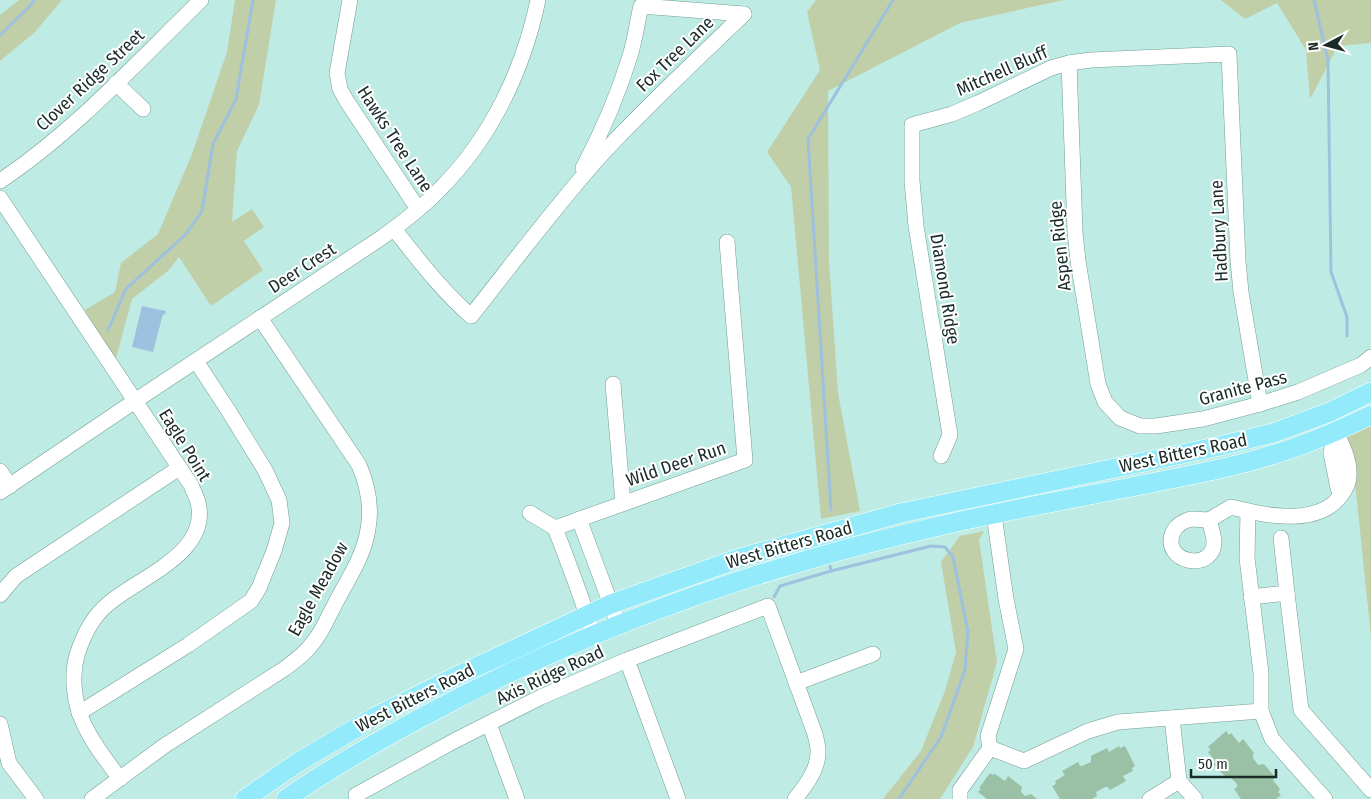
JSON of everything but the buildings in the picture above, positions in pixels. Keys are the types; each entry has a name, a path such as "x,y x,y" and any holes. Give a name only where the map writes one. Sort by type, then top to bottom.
{"main road":[{"name":"West Bitters Road","path":"245,799 297,763 373,718 475,667 612,604 740,558 901,513 1274,433 1330,412 1371,392"},
{"path":"1330,412 1336,432"},
{"name":"West Bitters Road","path":"286,799 310,782 384,738 459,697 594,636 698,595 825,555 905,534 1268,457 1336,432 1371,415"},
{"path":"901,513 905,534"}],"street":[{"name":"Clover Ridge Street","path":"0,181 24,166 63,133 201,0"},
{"name":"Hawks Tree Lane","path":"350,0 337,73 340,89 418,209"},
{"name":"Deer Crest","path":"5,489 394,228 440,189 465,161 492,122 506,97 521,62 538,0"},
{"name":"Fox Tree Lane","path":"394,228 453,301 471,316 603,154 642,112 744,14 641,6 630,54 615,100 595,145 567,196"},
{"name":"Mitchell Bluff","path":"912,124 952,114 1036,74 1069,63 1091,60 1229,54"},
{"name":"Hadbury Lane","path":"1229,54 1241,292 1260,404"},
{"name":"Aspen Ridge","path":"1069,63 1075,232 1078,261 1098,384 1105,402 1120,418"},
{"path":"116,83 143,109"},
{"name":"Diamond Ridge","path":"912,124 912,181 916,226 950,435 941,456"},
{"name":"Eagle Point","path":"0,198 191,485 197,500 199,516 196,532 184,550 108,604 93,620 82,639 75,665 75,692 79,713 97,747 120,779"},
{"name":"Wild Deer Run","path":"555,528 745,460 727,242"},
{"name":"Eagle Meadow","path":"92,799 164,746 302,656 316,639 358,560 366,539 370,518 369,502 359,465 260,318"},
{"name":"Granite Pass","path":"1120,418 1140,426 1156,426 1203,419 1298,392 1361,365 1371,357"},
{"path":"79,713 188,645 251,601 259,588 274,551 282,523 279,500 265,470 196,360"},
{"path":"614,384 623,503"},
{"path":"1209,520 1231,507 1263,514 1285,516 1313,514 1327,509 1341,495 1348,484 1350,474 1345,450 1336,432"},
{"path":"0,595 16,576 179,468"},
{"path":"0,471 5,489"},
{"path":"1248,511 1247,558 1261,673 1261,711 1272,738 1325,799"},
{"path":"530,513 555,528 571,567 594,636"},
{"path":"960,799 960,790 990,748 988,736 1016,649 1006,599 994,514"},
{"path":"579,519 619,626"},
{"path":"1281,538 1300,710 1371,790"},
{"path":"571,567 594,558"},
{"path":"1251,597 1287,593"},
{"name":"Axis Ridge Road","path":"356,797 454,741 541,698 627,660 768,606 796,683"},
{"path":"795,799 806,785 816,766 818,749 815,734 796,683 873,654"},
{"path":"627,660 678,799"},
{"path":"990,748 1024,761 1088,731 1118,722 1261,711"},
{"path":"1172,718 1179,781 1195,799"},
{"path":"0,724 8,763 36,799"},
{"path":"489,724 517,799"},
{"path":"1150,799 1179,781"}],"green space":[{"path":"19,0 62,0 34,33 0,61 0,15"},
{"path":"235,0 276,0 259,105 237,151 232,222 252,209 264,227 244,241 263,270 211,306 179,257 168,271 132,299 115,362 85,310 115,292 121,263 158,234 192,154 227,52"},
{"path":"816,0 1064,0 960,23 828,91 829,260 838,393 860,511 821,519 791,187 767,152 820,70 807,12"},
{"path":"1221,0 1371,0 1371,43 1338,46 1310,99 1306,50 1277,3 1245,19"},
{"path":"1371,426 1371,637 1356,492 1347,437"},
{"path":"984,531 979,540 997,662 973,747 940,799 883,799 921,751 945,691 956,652 941,562 960,536"}],"water":[{"path":"142,306 166,311 165,315 163,314 153,352 132,347"}],"waterway":[{"path":"0,35 34,0"},
{"path":"108,330 126,289 186,234 202,211 213,144 236,99 253,0"},
{"path":"831,510 808,139 893,0"},
{"path":"1314,0 1328,60 1331,272 1347,317 1347,336"},
{"path":"830,566 831,571 931,546 945,547 953,557 968,632 965,670 941,737 899,799"},
{"path":"774,597 780,586 831,571"}]}
